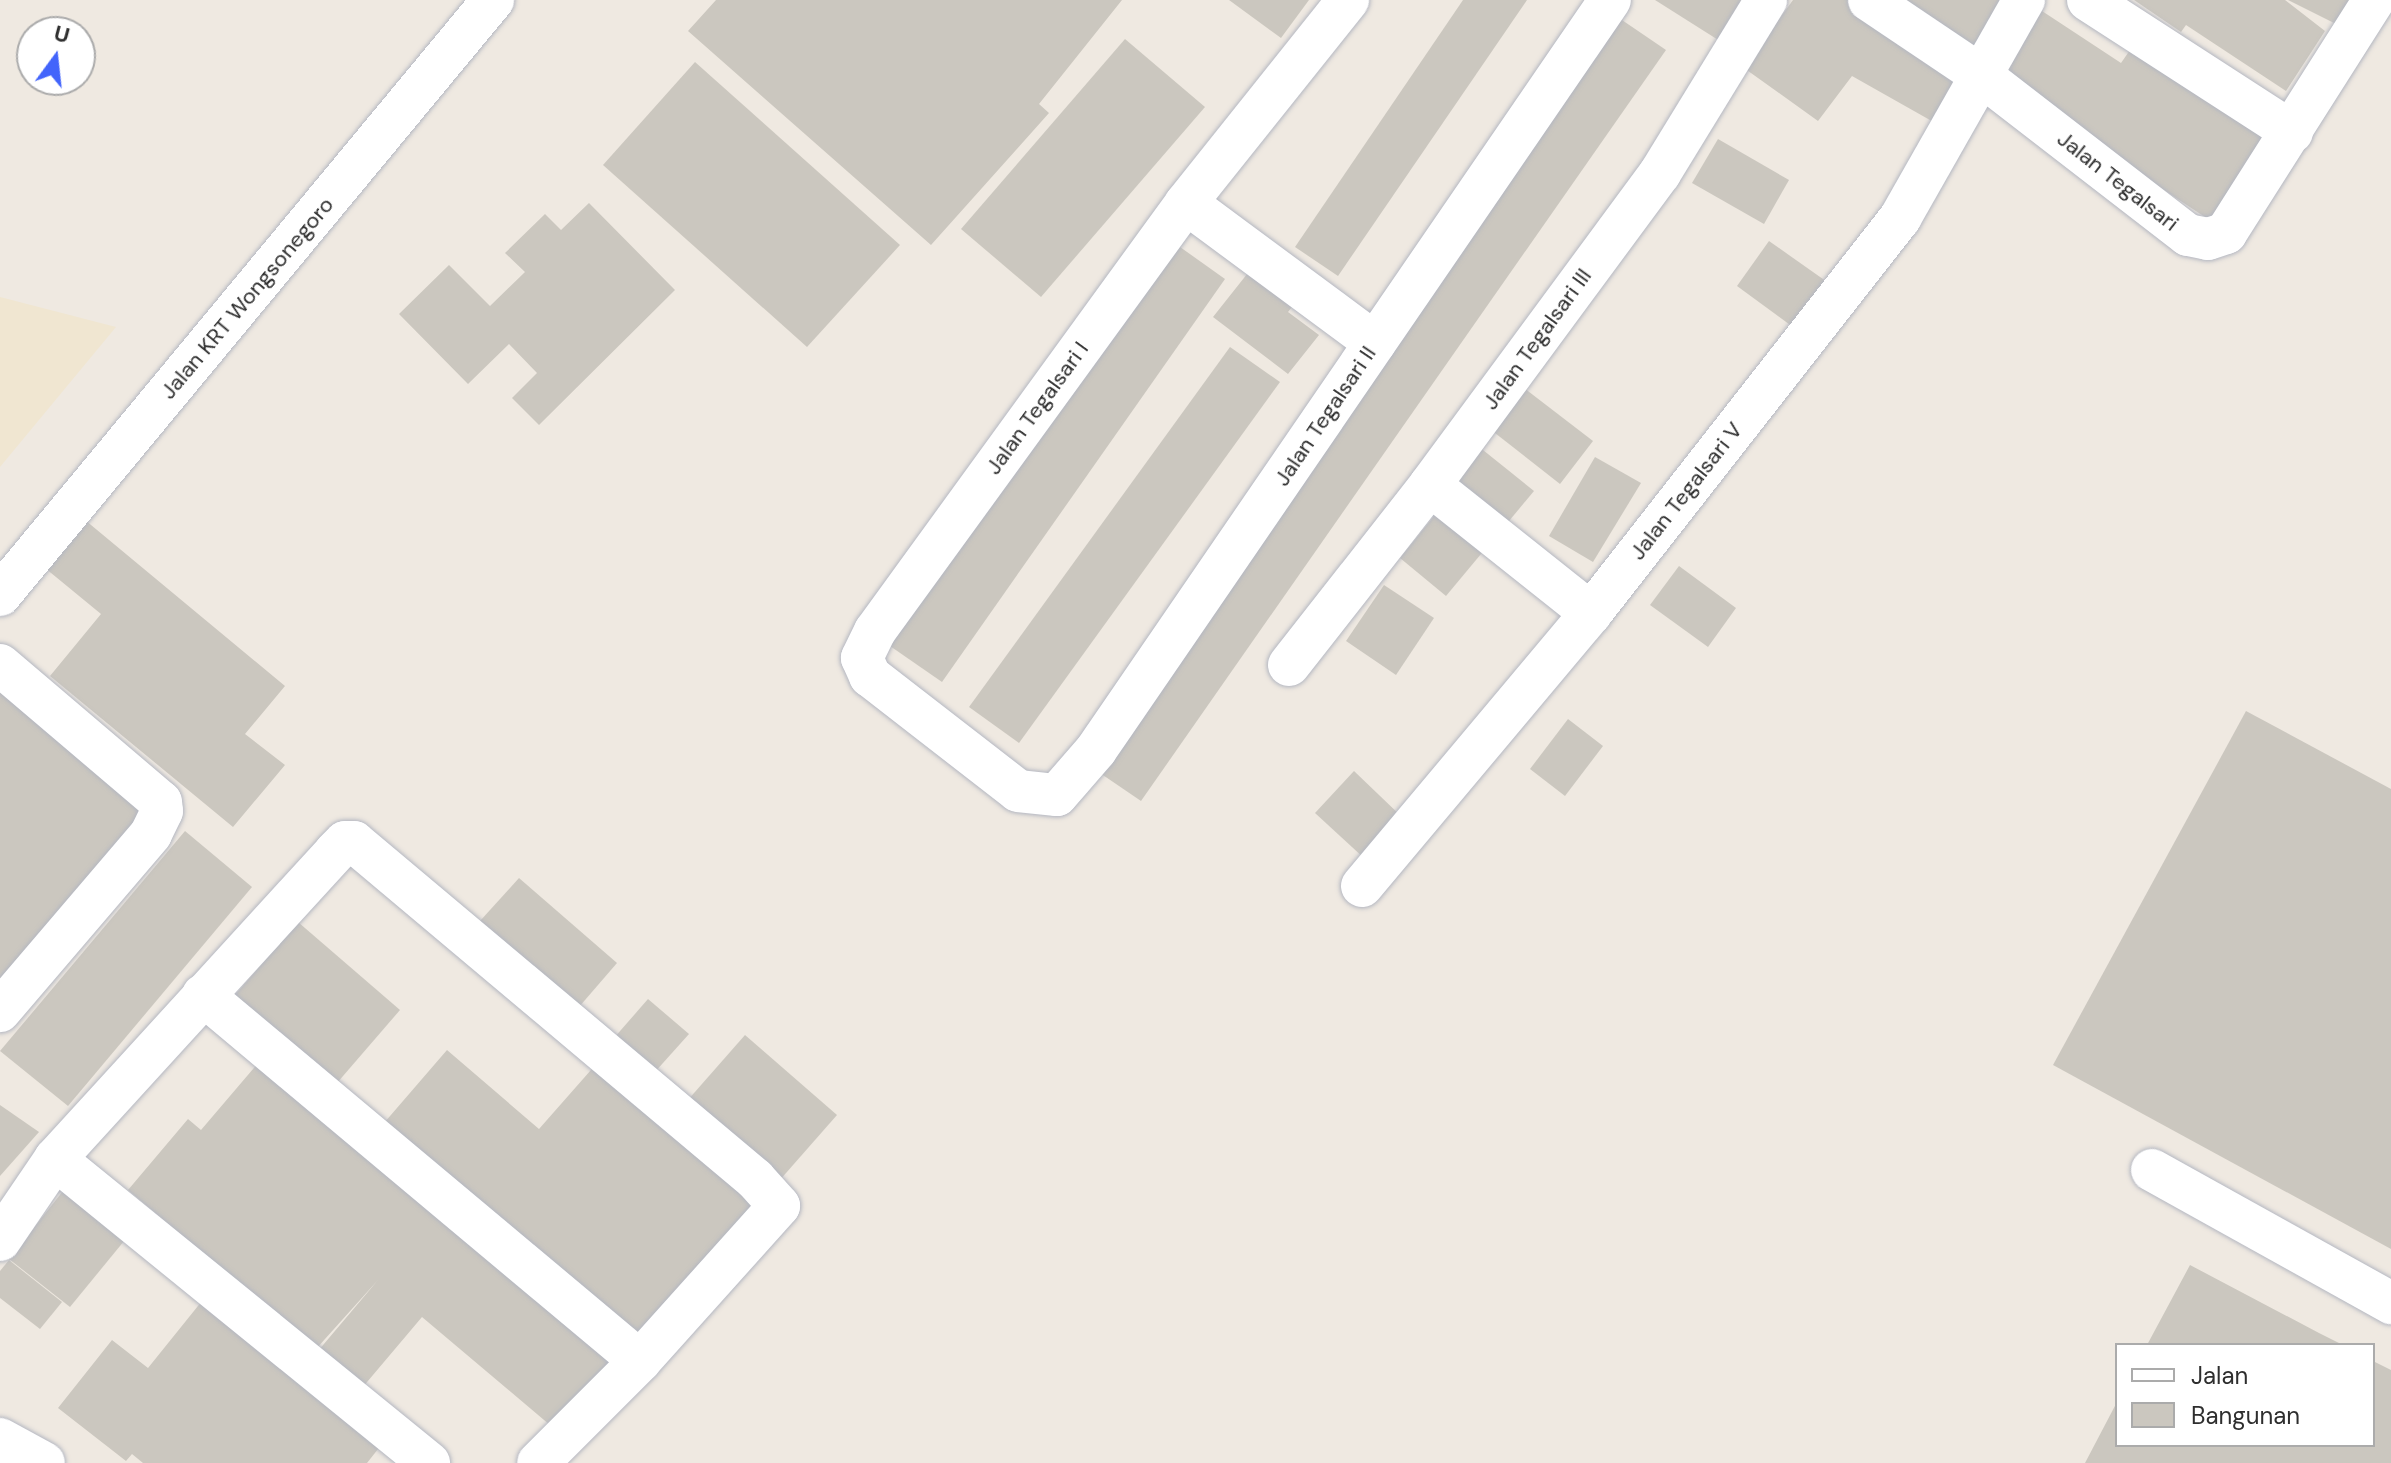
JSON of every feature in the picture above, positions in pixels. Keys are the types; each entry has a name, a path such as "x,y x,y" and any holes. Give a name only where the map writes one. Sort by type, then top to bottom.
{"street":[{"name":"Jalan KRT Wongsonegoro","path":"0,595 493,0"},
{"name":"Jalan Tegalsari I","path":"1018,791 870,676 862,658 875,631 1186,203 1348,0"},
{"name":"Jalan Tegalsari II","path":"1018,791 1057,795 1096,750 1610,0"},
{"name":"Jalan Tegalsari III","path":"1289,665 1430,485 1660,173 1766,0"},
{"name":"Jalan Tegalsari","path":"1869,0 1982,76 2188,235 2208,239 2226,233 2374,0"},
{"name":"Jalan Tegalsari V","path":"1362,886 1591,613 1900,218 2024,0"},
{"path":"2088,0 2292,132"},
{"path":"1186,203 1375,343"},
{"path":"1430,485 1591,613"},
{"path":"0,665 161,802 162,811 151,834 0,1011"},
{"path":"0,1240 55,1159 345,842 354,842 755,1179 779,1206 640,1361 538,1463"},
{"path":"203,995 640,1361"},
{"path":"55,1159 429,1463"},
{"path":"2152,1170 2391,1303"},
{"path":"0,1439 44,1463"}],"shaded area":[{"path":"0,297 116,327 0,467"}],"building":[{"path":"716,0 1122,0 1039,104 1049,113 931,245 688,31"},
{"path":"1229,0 1309,0 1281,38"},
{"path":"1463,0 1527,0 1338,276 1295,247"},
{"path":"1655,0 1750,0 1723,43"},
{"path":"1793,0 1854,0 1963,80 1937,124 1852,76 1818,121 1744,68"},
{"path":"1898,0 2018,0 1977,56"},
{"path":"2134,0 2285,0 2325,31 2286,91 2186,25 2181,32"},
{"path":"2288,0 2363,0 2348,30"},
{"path":"2042,11 2121,63 2137,40 2276,131 2214,223 1996,79"},
{"path":"1619,18 1666,50 1141,801 1094,769"},
{"path":"1125,39 1205,107 1041,297 961,229"},
{"path":"695,62 900,245 807,347 603,165"},
{"path":"1718,139 1789,180 1764,224 1692,183"},
{"path":"589,203 675,290 539,425 512,398 537,373 509,344 468,384 399,314 449,265 490,306 525,272 505,253 545,214 561,230"},
{"path":"1769,241 1830,284 1797,330 1737,286"},
{"path":"1173,242 1225,279 942,682 890,646"},
{"path":"1255,264 1299,298 1288,312 1319,335 1288,374 1213,317"},
{"path":"1230,347 1280,382 1019,743 969,707"},
{"path":"1520,385 1593,441 1560,484 1486,426"},
{"path":"1478,446 1534,491 1504,527 1449,482"},
{"path":"1595,457 1641,483 1593,562 1549,536"},
{"path":"1443,505 1491,542 1446,596 1400,558"},
{"path":"85,520 285,686 245,734 285,765 233,827 50,676 101,614 45,568"},
{"path":"1679,566 1736,608 1708,647 1650,605"},
{"path":"1384,585 1434,618 1396,675 1346,641"},
{"path":"0,689 150,809 0,993"},
{"path":"2246,711 2391,789 2391,1249 2053,1065"},
{"path":"1568,719 1603,746 1565,796 1530,769"},
{"path":"1354,771 1403,818 1365,859 1315,813"},
{"path":"185,831 252,887 68,1106 0,1051"},
{"path":"519,878 617,963 579,1007 480,921"},
{"path":"298,922 400,1010 337,1083 235,995"},
{"path":"648,999 689,1034 654,1073 614,1038"},
{"path":"745,1035 837,1115 779,1181 687,1101"},
{"path":"447,1050 539,1129 598,1062 765,1205 639,1341 384,1123"},
{"path":"259,1062 615,1364 557,1431 422,1317 362,1388 318,1351 378,1280 316,1349 128,1190 188,1119 201,1130"},
{"path":"0,1105 39,1132 0,1176"},
{"path":"67,1186 129,1235 70,1307 9,1259"},
{"path":"9,1260 62,1302 40,1329 0,1298 0,1271"},
{"path":"2190,1265 2339,1343 2148,1343"},
{"path":"206,1296 386,1439 367,1463 143,1463 132,1454 126,1461 58,1408 112,1340 148,1368"},
{"path":"2375,1362 2391,1370 2391,1463 2085,1463 2115,1406 2115,1447 2375,1447"}]}
